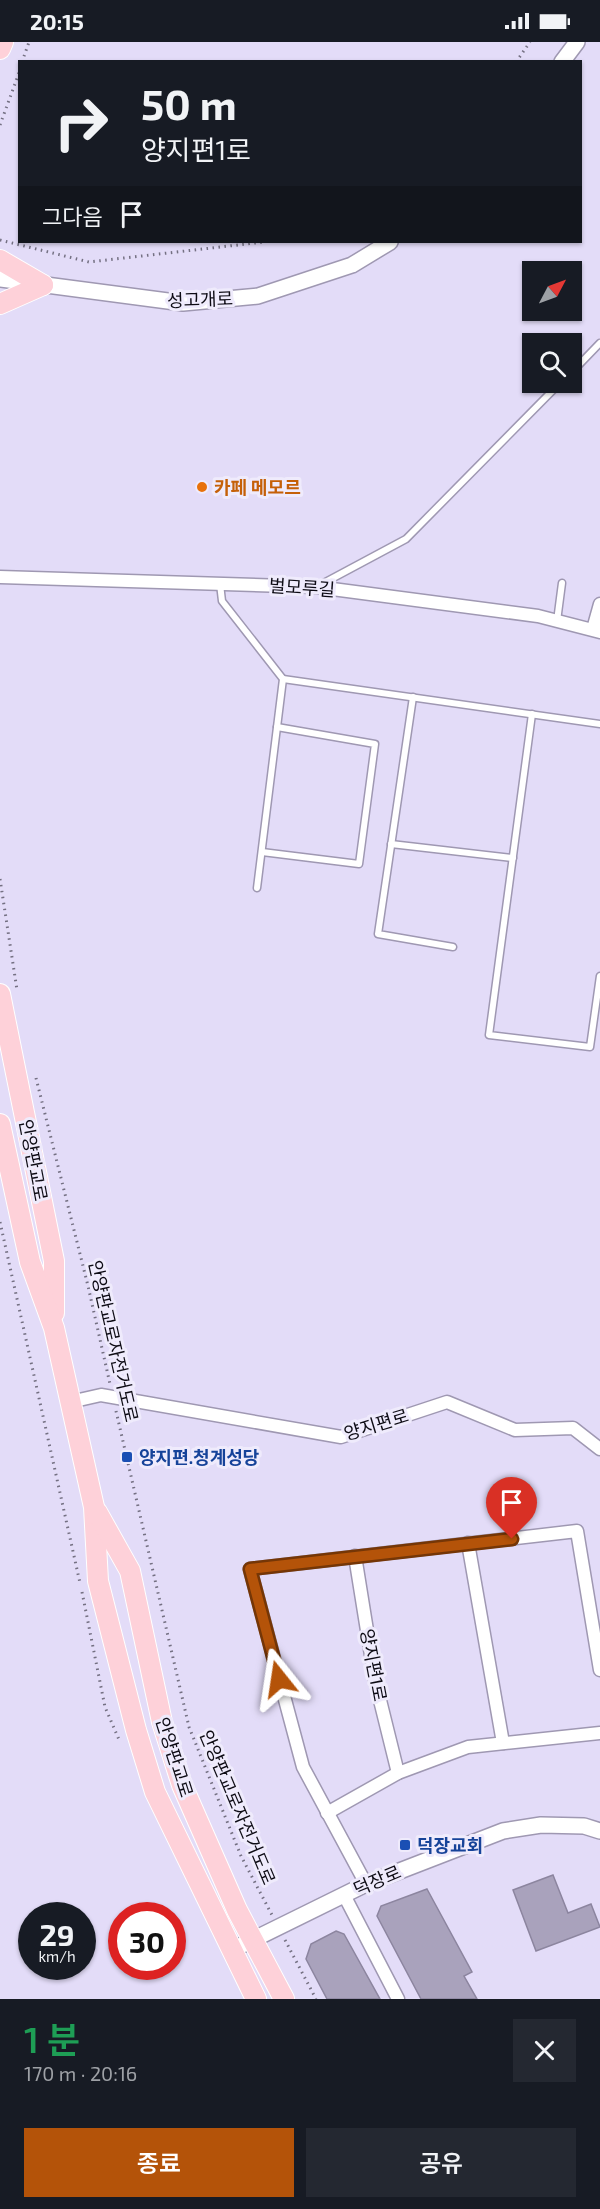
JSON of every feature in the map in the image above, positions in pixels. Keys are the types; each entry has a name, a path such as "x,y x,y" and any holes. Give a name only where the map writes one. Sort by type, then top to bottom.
{"main road":[{"path":"0,49 3,42"},
{"path":"0,260 43,285"},
{"path":"0,304 43,285"},
{"name":"안양판교로","path":"9,992 54,1261 54,1328"},
{"name":"안양판교로","path":"0,1124 30,1262 54,1328 94,1507 98,1581 136,1730 152,1782 256,1999"},
{"name":"안양판교로","path":"94,1507 130,1571 162,1722 182,1785 237,1910 284,1999"}],"street":[{"path":"564,60 578,42"},
{"name":"성고개로","path":"0,279 183,303 258,296 352,265 388,243"},
{"name":"벌모루길","path":"0,577 317,586 538,616 597,630"},
{"path":"597,630 600,604"},
{"name":"양지편로","path":"70,1402 101,1395 341,1437 447,1402 515,1430 573,1428 600,1449"},
{"path":"366,1884 303,1767 250,1569 577,1531 600,1670"},
{"path":"468,1544 503,1743"},
{"name":"양지편1로","path":"355,1556 375,1680 398,1773"},
{"path":"327,1813 398,1773 468,1747 600,1733"},
{"name":"덕장로","path":"232,1950 366,1884 503,1831 541,1825 584,1826 600,1831"},
{"path":"344,1895 398,1999"}],"lane":[{"path":"582,362 600,344"},
{"path":"317,586 406,539 550,393"},
{"path":"557,621 562,583"},
{"path":"220,584 222,602 282,679 257,888"},
{"path":"282,679 600,724"},
{"path":"413,697 378,934 453,947"},
{"path":"532,714 489,1035 591,1047 600,976"},
{"path":"262,852 359,864 375,744 277,727"},
{"path":"391,844 513,858"}],"path":[{"path":"23,60 29,42"},
{"path":"517,60 530,42"},
{"path":"0,125 18,76"},
{"path":"0,240 89,262 255,243"},
{"path":"0,879 9,992"},
{"name":"안양판교로자전거도로","path":"34,1069 88,1286 189,1727 241,1857 316,1999"}],"building":[{"path":"553,1875 568,1913 591,1904 600,1927 536,1951 513,1890"},
{"path":"427,1889 472,1972 464,1976 477,1999 421,1999 377,1916 381,1906"},
{"path":"336,1931 344,1934 380,1999 327,1999 306,1959 311,1944"}],"place":[{"name":"카페 메모르","path":"202,487"},
{"name":"양지편.청계성당","path":"127,1457"},
{"name":"덕장교회","path":"405,1845"}],"route":[{"path":"279,1679 250,1569 512,1539"}]}
